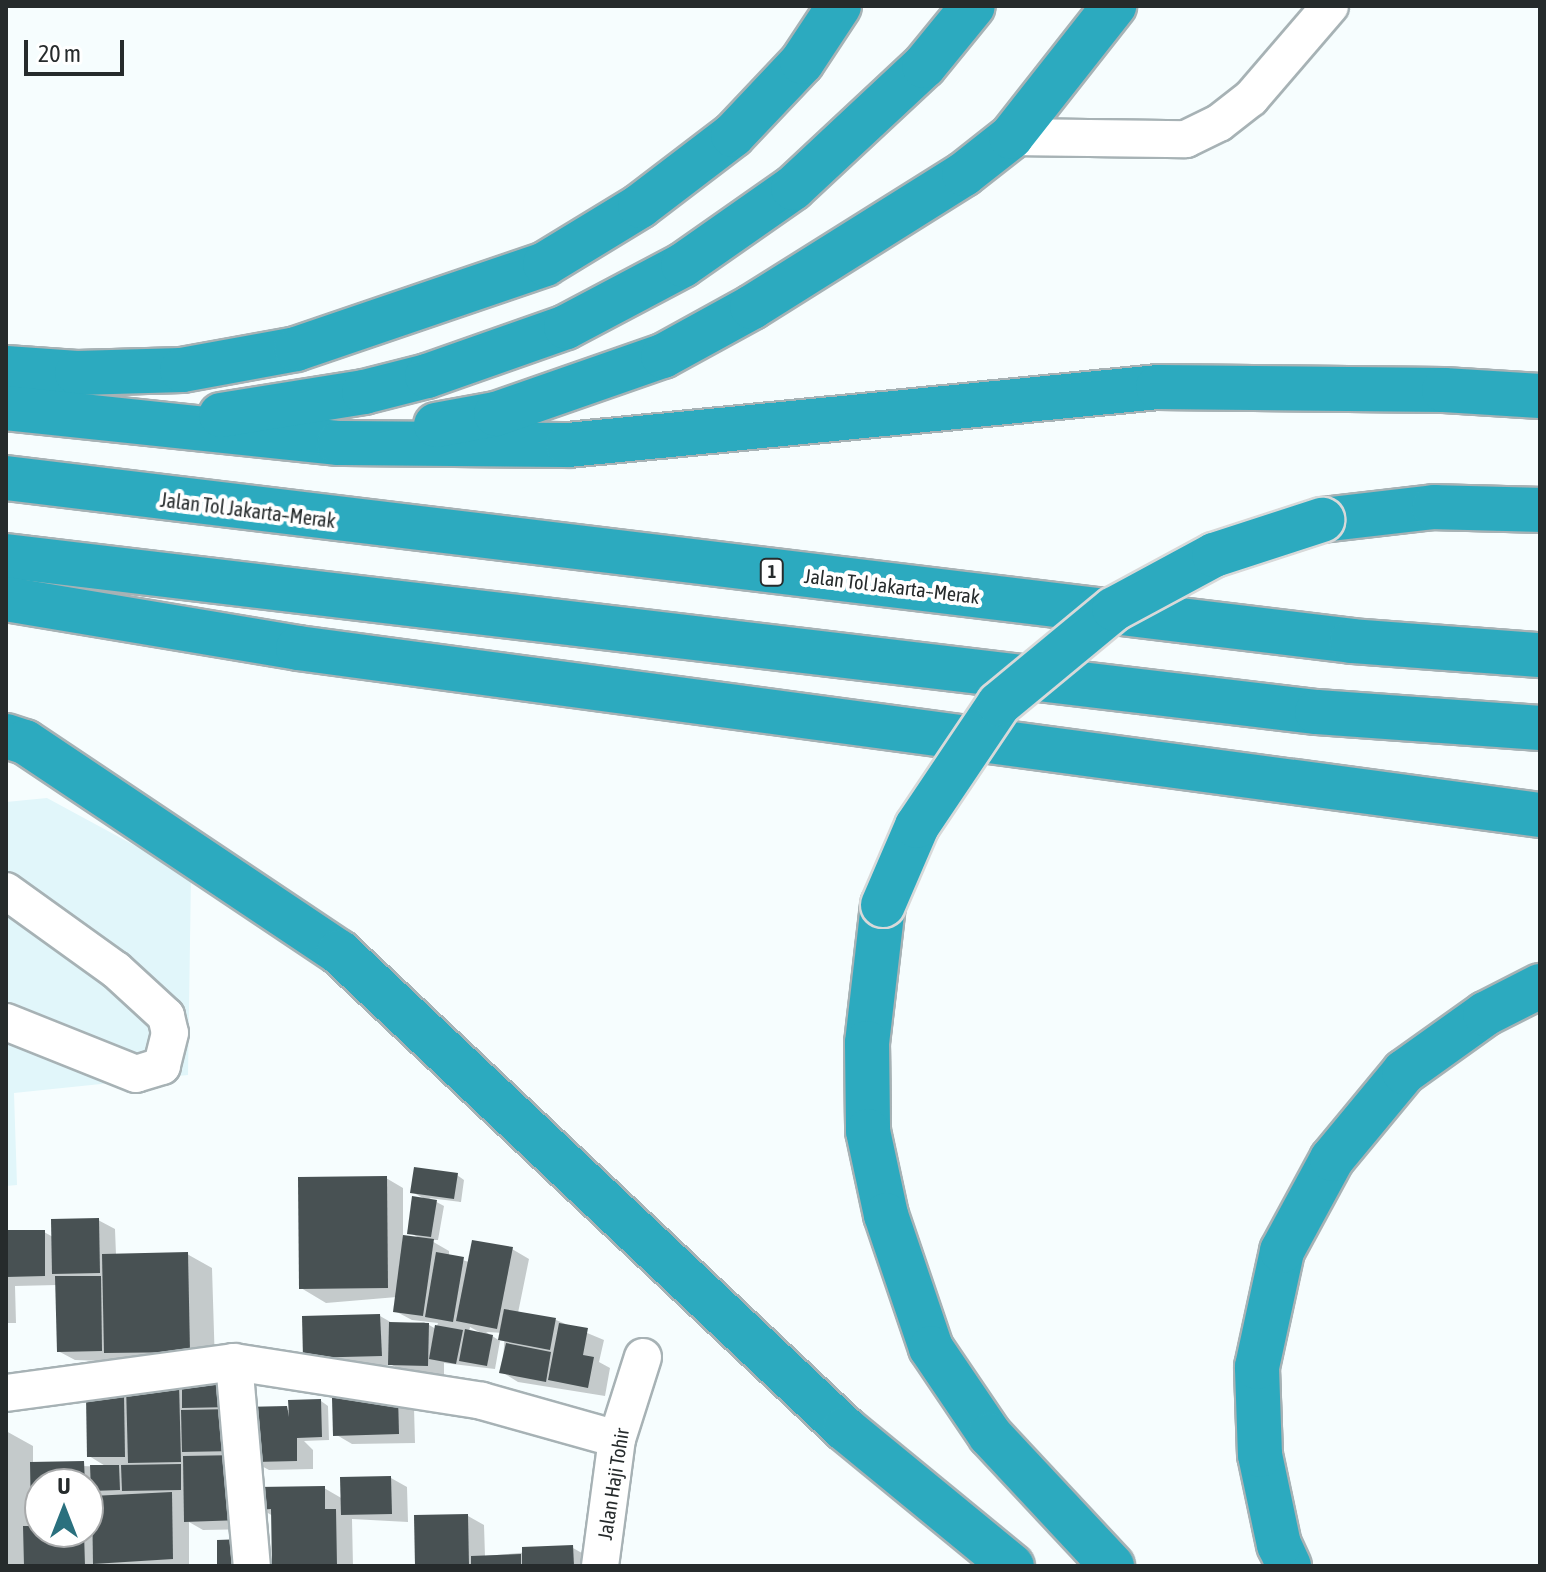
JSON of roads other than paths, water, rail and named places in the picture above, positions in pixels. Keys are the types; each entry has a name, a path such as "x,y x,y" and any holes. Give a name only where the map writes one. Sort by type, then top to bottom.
{"highway":[{"path":"6,368 77,373 182,370 296,349 545,264 640,206 733,135 802,62 839,6"},
{"path":"135,423 230,414 364,392 427,376 566,327 683,265 793,188 924,66 973,6"},
{"path":"339,443 496,414 663,356 879,228 1011,137 1114,6"},
{"path":"6,408 339,443 568,445 1158,387 1444,390 1540,396"},
{"name":"Jalan Tol Jakarta–Merak","path":"6,478 1352,641 1540,655"},
{"path":"1112,1566 990,1435 931,1348 886,1215 868,1131 867,1043 883,905 917,826 999,704 1114,609 1214,555 1322,520 1434,507 1540,510"},
{"path":"6,556 1317,712 1540,728"},
{"path":"6,599 298,648 1540,815"},
{"path":"6,736 25,742 339,952 845,1429 1012,1566"},
{"path":"1289,1566 1279,1545 1260,1455 1257,1367 1282,1251 1332,1159 1404,1072 1485,1014 1540,986"}],"street":[{"path":"1011,137 1186,139 1219,123 1251,98 1330,6"},
{"path":"6,891 116,970 166,1016 170,1033 162,1066 136,1074 6,1022"},
{"name":"Jalan Haji Tohir","path":"600,1566 617,1439 643,1357"},
{"path":"234,1362 252,1566"},
{"path":"6,1393 234,1362 482,1401 617,1439"}]}
